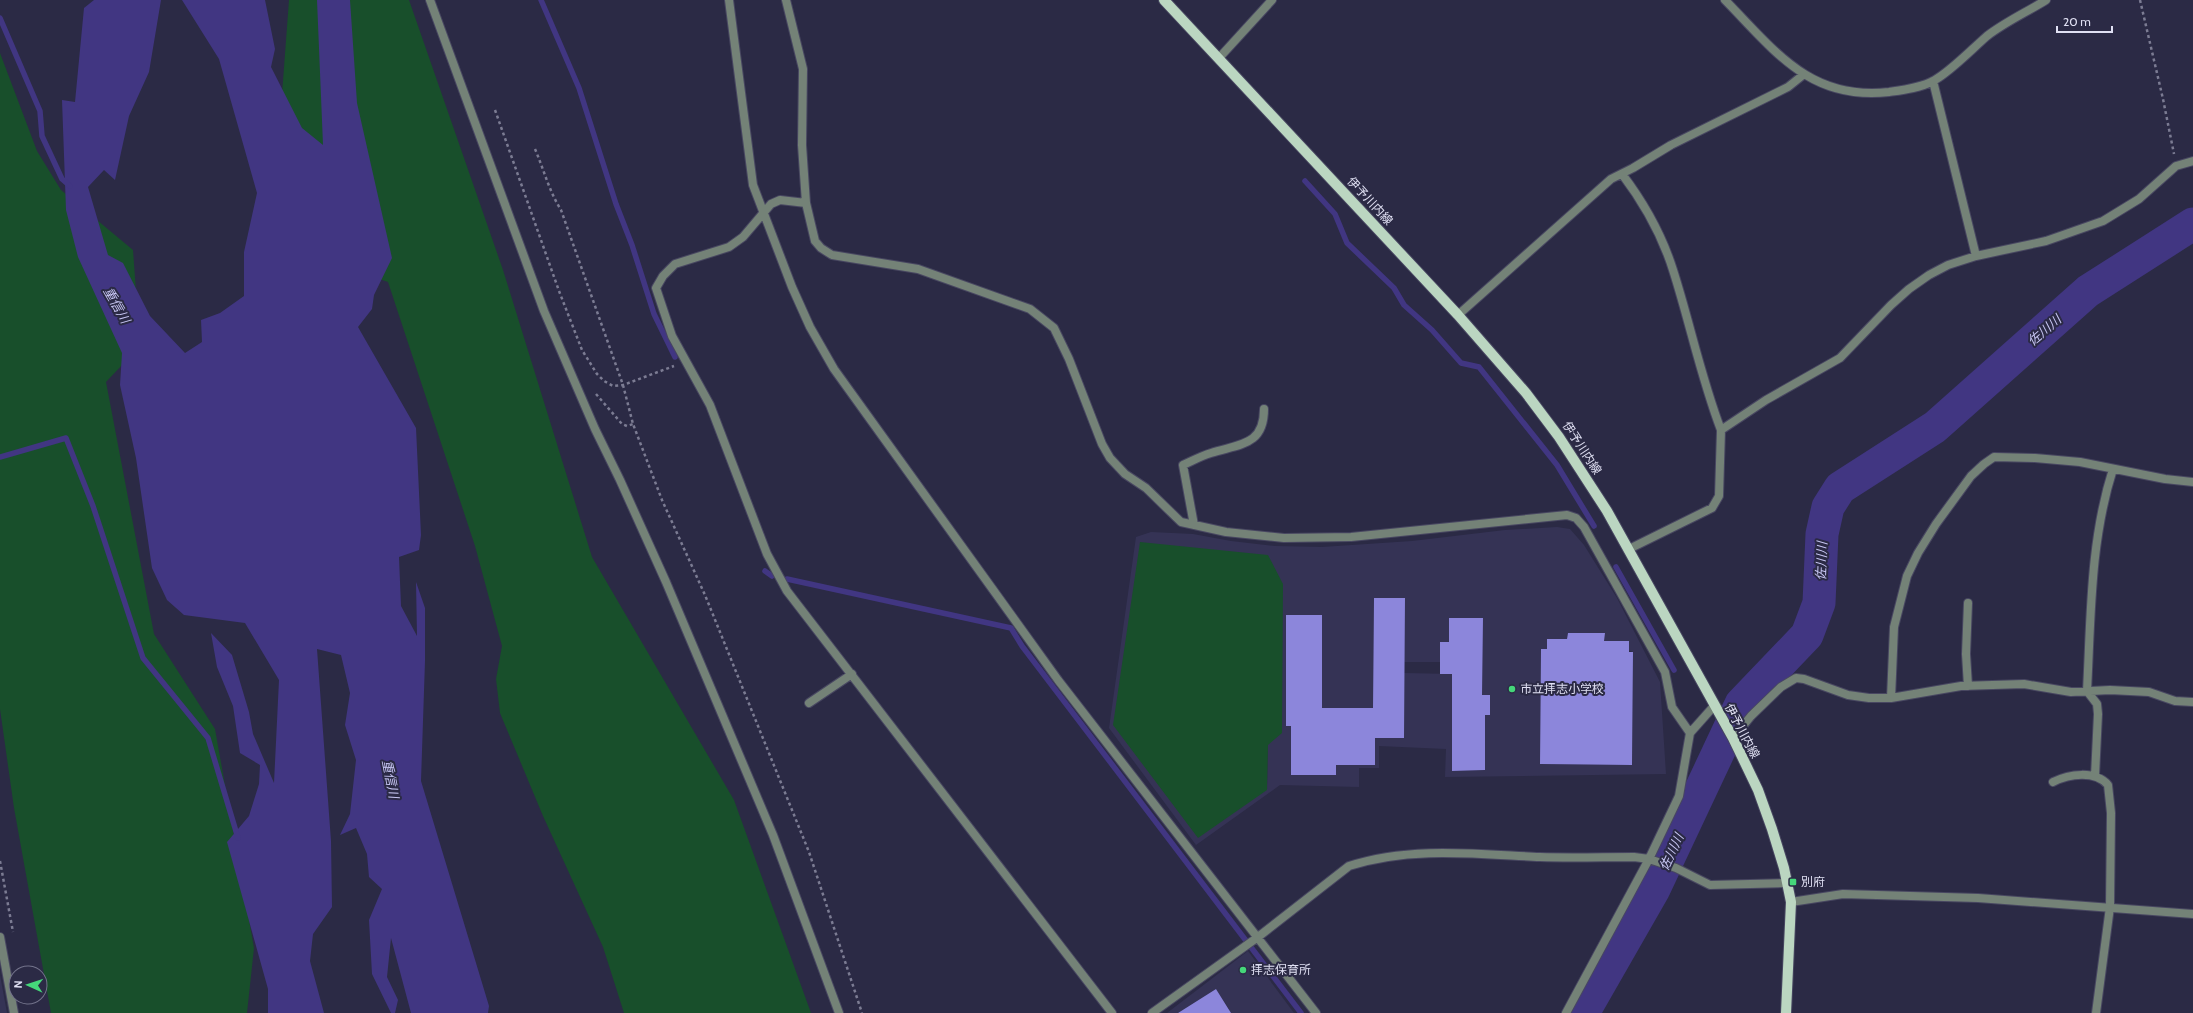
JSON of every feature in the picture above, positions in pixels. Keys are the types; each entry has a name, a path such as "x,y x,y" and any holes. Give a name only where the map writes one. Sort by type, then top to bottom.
{"main road":[{"name":"伊予川内線","path":"1164,0 1458,315 1526,393 1559,437 1607,511 1734,740 1758,790 1772,829 1791,902 1786,1013"}],"street":[{"path":"430,0 544,311 595,429 663,575 773,835 839,1013"},
{"path":"729,0 753,185 762,214 810,327 834,369 1058,680 1316,1013"},
{"path":"786,0 803,69 802,145 806,203 816,241 821,248 832,254 918,268 1030,309 1044,318 1054,328 1063,345 1086,405 1110,458 1125,474 1146,488 1181,522 1226,532 1284,538 1351,537 1567,515 1576,518 1584,527 1665,672 1672,707 1690,733"},
{"path":"1219,58 1272,0"},
{"path":"1725,0 1784,60 1803,75 1834,89 1854,92 1880,93 1907,90 1933,81 1988,35 2046,0"},
{"path":"1458,315 1611,179 1672,145 1788,87 1803,75"},
{"path":"1933,81 1976,256"},
{"path":"1720,430 1766,400 1840,358 1909,289 1948,265 1976,256 2046,241 2103,221 2139,199 2176,166 2193,161"},
{"path":"1622,174 1647,211 1673,269 1706,391 1720,430 1719,496 1712,508 1628,549"},
{"path":"806,203 780,200 771,204 753,227 729,247 675,264 663,276 656,288 672,336 710,405 776,573 787,591 1112,1013"},
{"path":"1194,525 1182,465 1211,453 1249,442 1260,430 1264,418 1264,409"},
{"path":"1891,698 1894,627 1907,576 1918,553 1936,524 1971,476 1984,464 1994,457 2012,456 2080,462 2165,479 2193,482"},
{"path":"2095,776 2098,714 2097,704 2087,691 2095,553 2100,515 2113,469"},
{"path":"1968,603 1966,654 1968,686"},
{"path":"809,703 852,674"},
{"path":"1734,740 1751,716 1781,686 1796,678 1804,678 1848,695 1891,698 1968,686 2024,684 2071,692 2110,690 2149,692 2175,700 2193,702"},
{"path":"1566,1013 1651,860 1679,796 1690,733 1716,710"},
{"path":"2053,782 2068,775 2095,776 2103,779 2108,785 2111,812 2110,907 2096,1013"},
{"path":"1152,1013 1258,937 1349,866 1362,862 1438,851 1542,857 1651,860 1676,868 1710,885 1787,883"},
{"path":"1791,902 1843,894 1978,898 2193,914"},
{"path":"0,937 14,1013"}],"path":[{"path":"2140,0 2164,99 2176,166"},
{"path":"495,110 559,291 582,350 597,374 604,381 613,386 623,386 671,368 685,359"},
{"path":"535,149 547,179 550,194 560,210 623,386 633,424 662,500 705,595 808,852 862,1013"},
{"path":"593,391 622,424 627,426 633,424"},
{"path":"0,862 14,940"}],"shaded area":[{"name":"市立拝志小学校","path":"1557,527 1570,529 1584,545 1617,598 1660,682 1666,774 1445,777 1446,749 1379,746 1379,768 1359,768 1359,787 1280,785 1196,845 1109,728 1136,537 1151,532 1193,534 1231,541 1275,546 1322,547 1412,541 1505,530","holes":["1374,598 1405,598 1404,662 1440,662 1440,642 1449,642 1450,618 1482,618 1482,695 1490,696 1490,715 1485,715 1485,770 1452,771 1452,674 1404,673 1404,738 1375,738 1375,765 1336,765 1336,775 1291,775 1291,737 1373,708","1286,616 1322,616 1321,726 1286,726","1568,633 1604,633 1604,641 1633,652 1632,765 1540,764 1541,650 1547,649 1567,639","1113,725 1268,745 1267,790"]},
{"name":"拝志保育所","path":"1248,951 1294,1013 1223,1013 1229,1009 1216,989 1178,1013 1167,1013"},
{"path":"0,975 7,1013 0,1013"}],"green space":[{"path":"289,0 409,0 503,270 592,557 734,800 811,1013 624,1013 603,947 543,816 500,713 496,679 502,646 475,546 388,282 350,269 278,148"},
{"path":"0,53 37,151 61,190 133,250 140,346 106,382 154,634 215,729 254,948 247,1013 51,1013 48,996 48,965 42,965 14,808 0,709"},
{"path":"1140,542 1268,555 1283,584 1282,733 1268,745 1267,790 1198,838 1113,725"}],"water":[{"name":"重信川","path":"94,0 161,0 149,72 129,116 115,180 104,170 88,187 108,255 123,263 150,316 185,353 202,342 201,320 220,313 244,296 244,252 257,193 219,59 182,0 265,0 275,49 271,67 302,128 323,145 317,0 350,0 357,103 392,258 374,295 372,309 358,327 416,428 421,535 419,550 399,557 401,606 417,636 416,582 425,608 425,661 421,781 489,1006 488,1013 411,1013 391,938 387,977 398,1000 395,1013 391,1013 372,974 369,920 382,889 369,877 367,854 356,828 340,835 350,814 356,760 345,725 350,693 341,655 317,649 331,841 332,907 313,934 310,961 324,1013 268,1013 268,989 227,842 249,816 259,784 260,765 240,753 233,706 217,667 211,633 232,655 249,712 253,734 274,783 279,680 245,623 184,615 167,600 152,568 136,458 120,385 122,353 78,257 66,210 62,100 75,102 84,8"}],"building":[{"path":"1374,598 1405,598 1404,738 1375,738 1375,765 1336,765 1336,775 1291,775 1291,726 1286,726 1286,615 1322,615 1322,708 1373,708"},
{"path":"1449,618 1483,618 1482,695 1490,695 1490,715 1485,715 1485,770 1452,771 1452,674 1440,674 1440,642 1449,642"},
{"path":"1568,633 1605,633 1604,641 1629,641 1629,652 1633,652 1632,765 1540,764 1541,649 1547,649 1547,639 1567,639"},
{"path":"1216,989 1231,1013 1178,1013"}],"waterway":[{"path":"541,0 579,88 616,204 632,245 654,314 675,357"},
{"path":"0,18 40,111 42,136 62,179 70,186"},
{"path":"1305,181 1335,214 1347,243 1394,288 1404,305 1432,330 1461,363 1479,367 1557,465 1594,526"},
{"name":"佐川川","path":"1583,1013 1654,889 1741,704 1807,635 1819,603 1822,534 1828,507 1840,488 1935,427 2088,291 2193,224"},
{"path":"0,457 66,438 93,506 143,658 208,738 238,838"},
{"path":"1616,567 1674,670"},
{"path":"765,571 772,576"},
{"path":"787,579 1011,628 1022,646 1301,1013"},
{"path":"1708,743 1715,755"}],"place":[{"name":"市立拝志小学校","path":"1512,689"},
{"name":"別府","path":"1793,882"},
{"name":"拝志保育所","path":"1243,970"}]}
